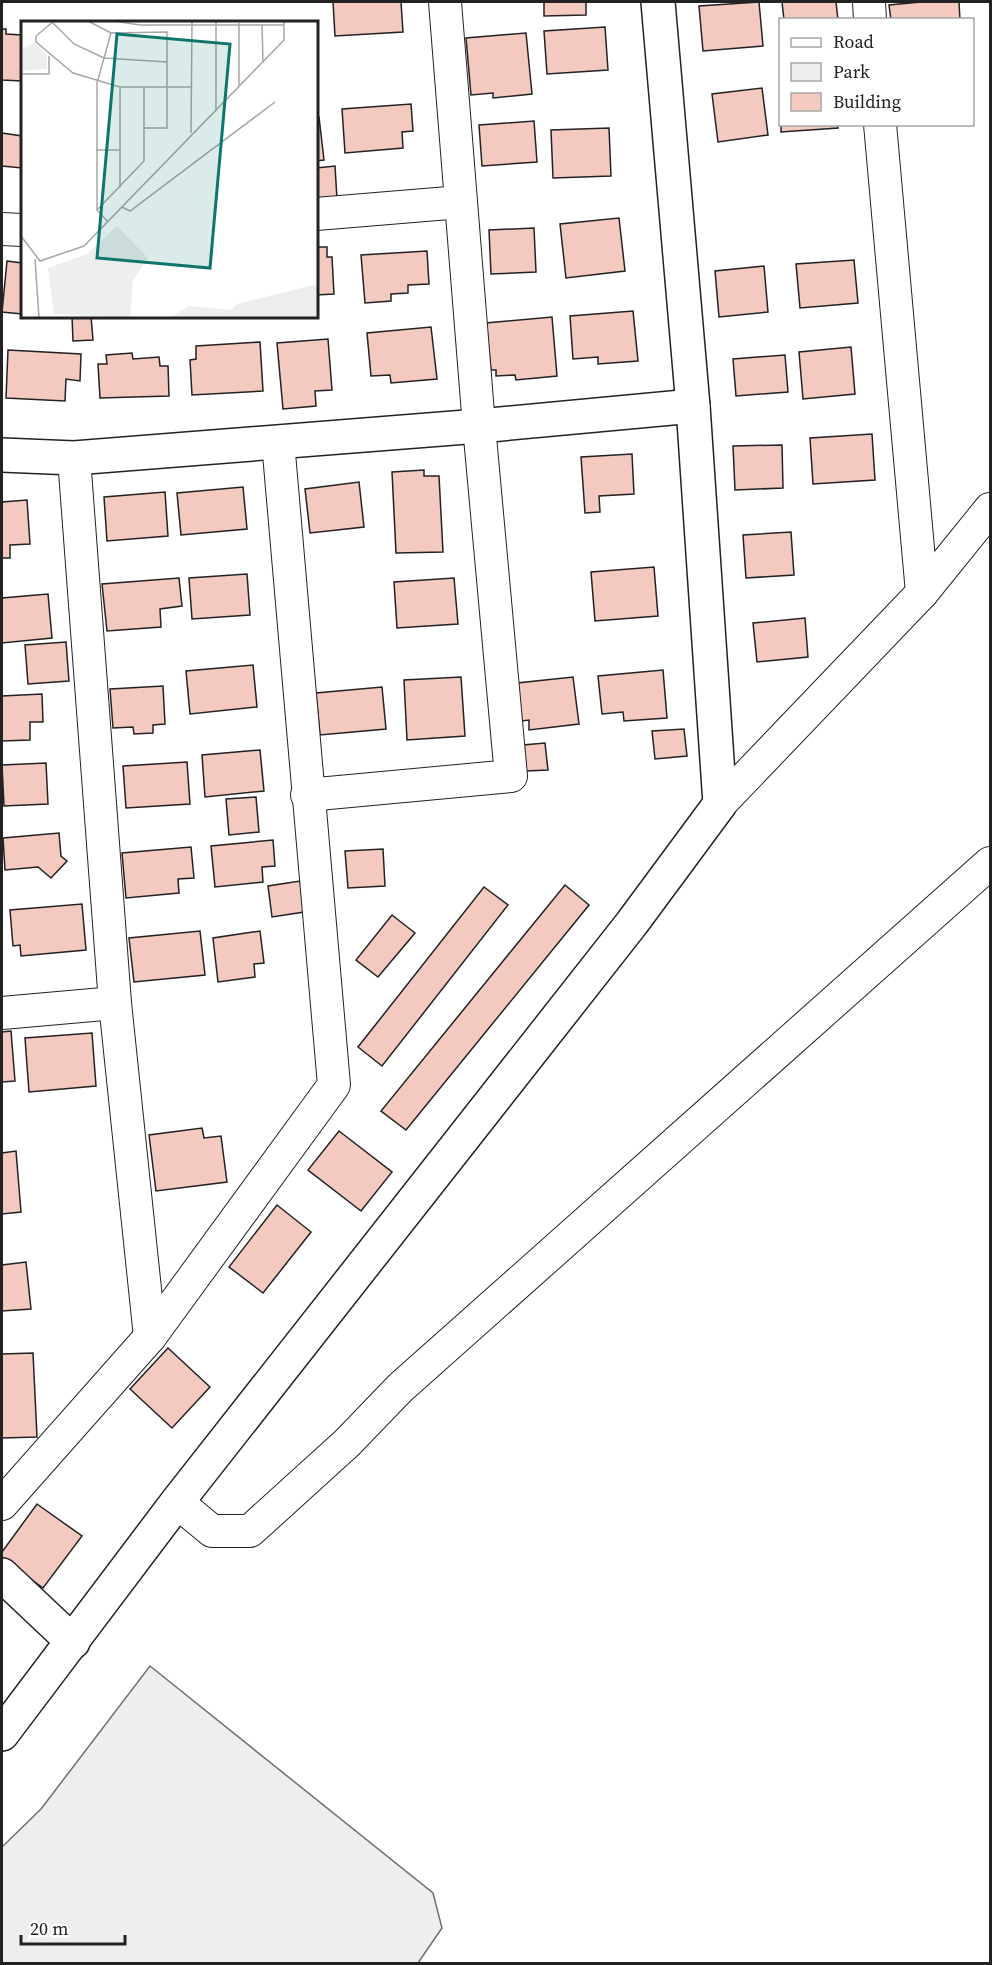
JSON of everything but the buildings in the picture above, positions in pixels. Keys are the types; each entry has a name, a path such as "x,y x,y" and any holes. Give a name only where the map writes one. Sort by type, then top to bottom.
{"street":[{"path":"307,795 511,776 479,426 445,2"},
{"path":"658,2 693,405 720,804"},
{"path":"869,2 870,18"},
{"path":"880,126 922,593"},
{"path":"318,214 461,202"},
{"path":"2,229 21,230"},
{"path":"2,455 74,458 479,426 693,405"},
{"path":"2,1503 150,1337 334,1085 278,442"},
{"path":"74,458 115,1003 150,1337"},
{"path":"2,1734 177,1502 632,923 720,804 922,593 990,509"},
{"path":"177,1502 212,1530 250,1531 346,1443 400,1388 990,863"},
{"path":"2,1013 115,1003"},
{"path":"2,1575 73,1642"}],"green space":[{"path":"150,1666 433,1893 442,1928 418,1963 2,1963 2,1847 41,1809"}]}
